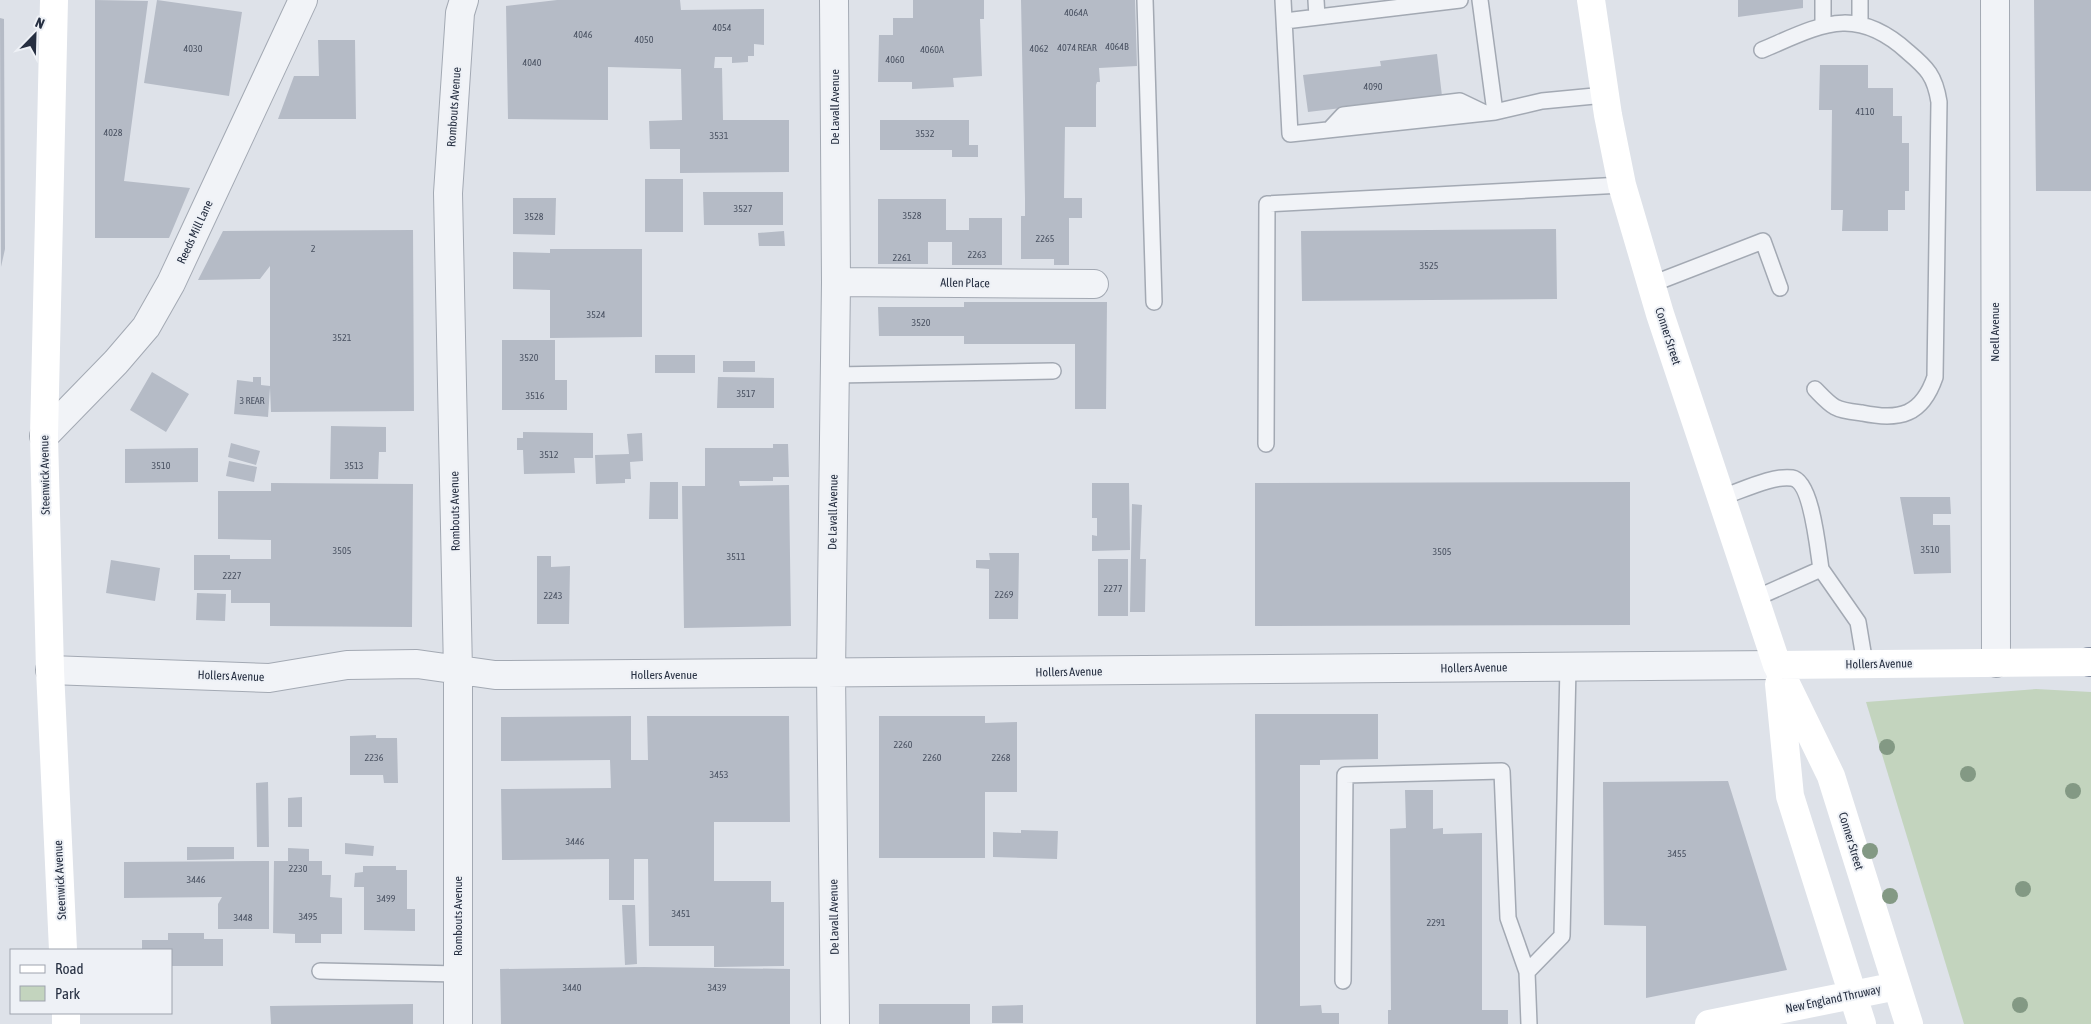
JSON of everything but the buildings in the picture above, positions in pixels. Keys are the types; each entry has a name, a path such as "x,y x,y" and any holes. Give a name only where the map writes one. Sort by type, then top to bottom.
{"main road":[{"name":"Steenwick Avenue","path":"54,0 44,436 50,670 63,949"},
{"name":"Conner Street","path":"1591,0 1605,95 1622,185 1660,314 1777,665 1831,776 1909,1024"},
{"name":"Hollers Avenue","path":"1777,665 2090,662"},
{"name":"Conner Street","path":"1777,665 1790,796 1862,1024"},
{"name":"New England Thruway","path":"1709,1024 1897,986"}],"street":[{"name":"Reeds Mill Lane","path":"44,436 116,362 146,327 176,274 303,0"},
{"name":"Rombouts Avenue","path":"458,1024 458,671 448,193 460,13 464,0"},
{"name":"De Lavall Avenue","path":"834,0 836,282 832,674 835,1024"},
{"name":"Noell Avenue","path":"1995,0 1996,663"},
{"name":"Allen Place","path":"836,282 1094,284"},
{"name":"Hollers Avenue","path":"50,670 269,678 347,665 418,664 495,675 832,674 1777,665"}],"lane":[{"path":"1145,0 1154,302"},
{"path":"1283,0 1290,134 1490,113 1542,102 1605,95"},
{"path":"1316,0 1318,17"},
{"path":"1285,21 1390,4 1460,0"},
{"path":"1480,0 1490,113"},
{"path":"1823,0 1823,24"},
{"path":"1860,0 1860,23"},
{"path":"1762,50 1823,24 1860,23 1893,38 1929,70 1937,86 1939,102 1935,377 1929,394 1918,408 1905,414 1883,418 1836,408 1815,389"},
{"path":"1266,444 1267,204 1622,185"},
{"path":"1652,284 1763,241 1780,288"},
{"path":"835,375 1054,370"},
{"path":"1722,497 1780,478 1794,478 1802,483 1808,495 1821,569 1858,622 1865,664"},
{"path":"1756,598 1821,569"},
{"path":"1527,972 1562,936 1568,667"},
{"path":"1343,981 1345,775 1502,771 1508,918 1527,972 1529,1024"},
{"path":"320,971 458,974"}],"green space":[{"path":"2036,689 2091,692 2091,1024 1964,1024 1866,702"}]}
